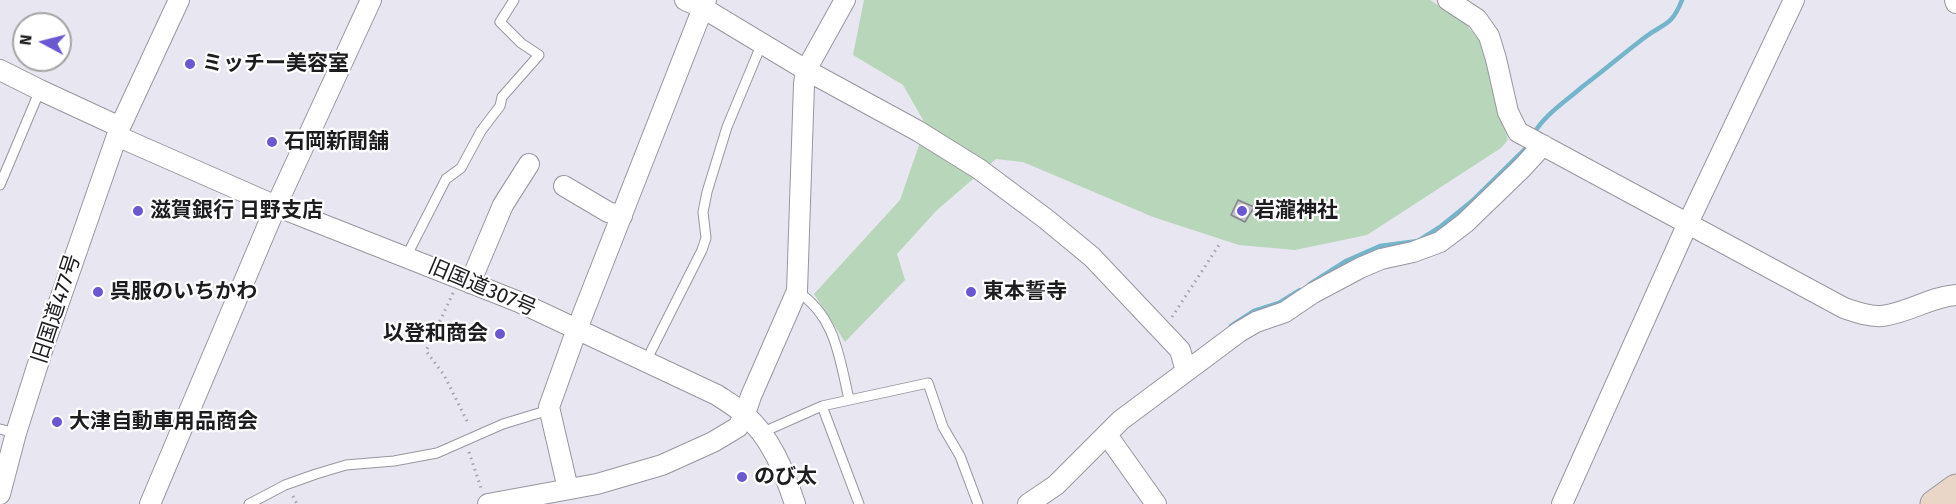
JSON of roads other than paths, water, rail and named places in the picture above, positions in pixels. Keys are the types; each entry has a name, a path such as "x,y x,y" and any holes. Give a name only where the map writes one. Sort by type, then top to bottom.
{"street":[{"path":"118,131 179,0"},
{"path":"150,504 276,206 371,0"},
{"path":"685,0 705,4 806,70 918,131 979,169 1092,257 1180,350 1186,370"},
{"path":"486,499 597,484 662,465 713,442 738,427 797,291 806,70 845,0"},
{"path":"1448,0 1477,19 1489,36 1508,112 1518,132 1844,308 1861,314 1881,316 1931,300 1956,295"},
{"path":"1562,504 1688,223 1794,0"},
{"path":"568,489 549,407 577,329 705,4"},
{"name":"旧国道307号","path":"0,70 118,131 276,206 465,281 577,329 717,395 745,414 771,446 781,465 795,504"},
{"name":"旧国道477号","path":"0,494 8,431 118,131"},
{"path":"1028,504 1056,485 1121,420 1239,332 1256,322 1285,312 1342,277 1381,259 1413,252 1440,242 1465,223 1522,168 1534,140"},
{"path":"465,281 503,205 529,164"},
{"path":"564,186 608,212 621,216"},
{"path":"1107,435 1156,504"},
{"path":"1934,504 1956,488"}],"lane":[{"path":"406,257 446,180 460,168 481,131 500,106 502,97 539,55 521,43 500,22 514,0"},
{"path":"646,361 702,249 706,238 703,212 707,192 727,127 762,43"},
{"path":"0,185 40,90"},
{"path":"797,291 812,304 831,329 849,399"},
{"path":"761,433 822,406 928,382 943,427 960,456 978,504"},
{"path":"822,406 859,504"},
{"path":"249,504 285,485 326,471 346,465 394,461 437,453 511,421 549,410"}],"waterway":[{"path":"1533,135 1543,121 1562,104 1644,38 1666,24 1674,16 1682,0"},
{"path":"1310,284 1346,261 1380,246 1418,241 1440,227 1472,201 1529,143"},
{"path":"1231,326 1254,311 1279,303 1300,290"}],"place":[{"name":"ミッチー美容室","path":"190,64"},
{"name":"石岡新聞舗","path":"272,142"},
{"name":"滋賀銀行 日野支店","path":"138,211"},
{"name":"岩瀧神社","path":"1242,211"},
{"name":"呉服のいちかわ","path":"98,292"},
{"name":"東本誓寺","path":"971,292"},
{"name":"以登和商会","path":"500,334"},
{"name":"大津自動車用品商会","path":"57,422"},
{"name":"のび太","path":"742,477"}]}
